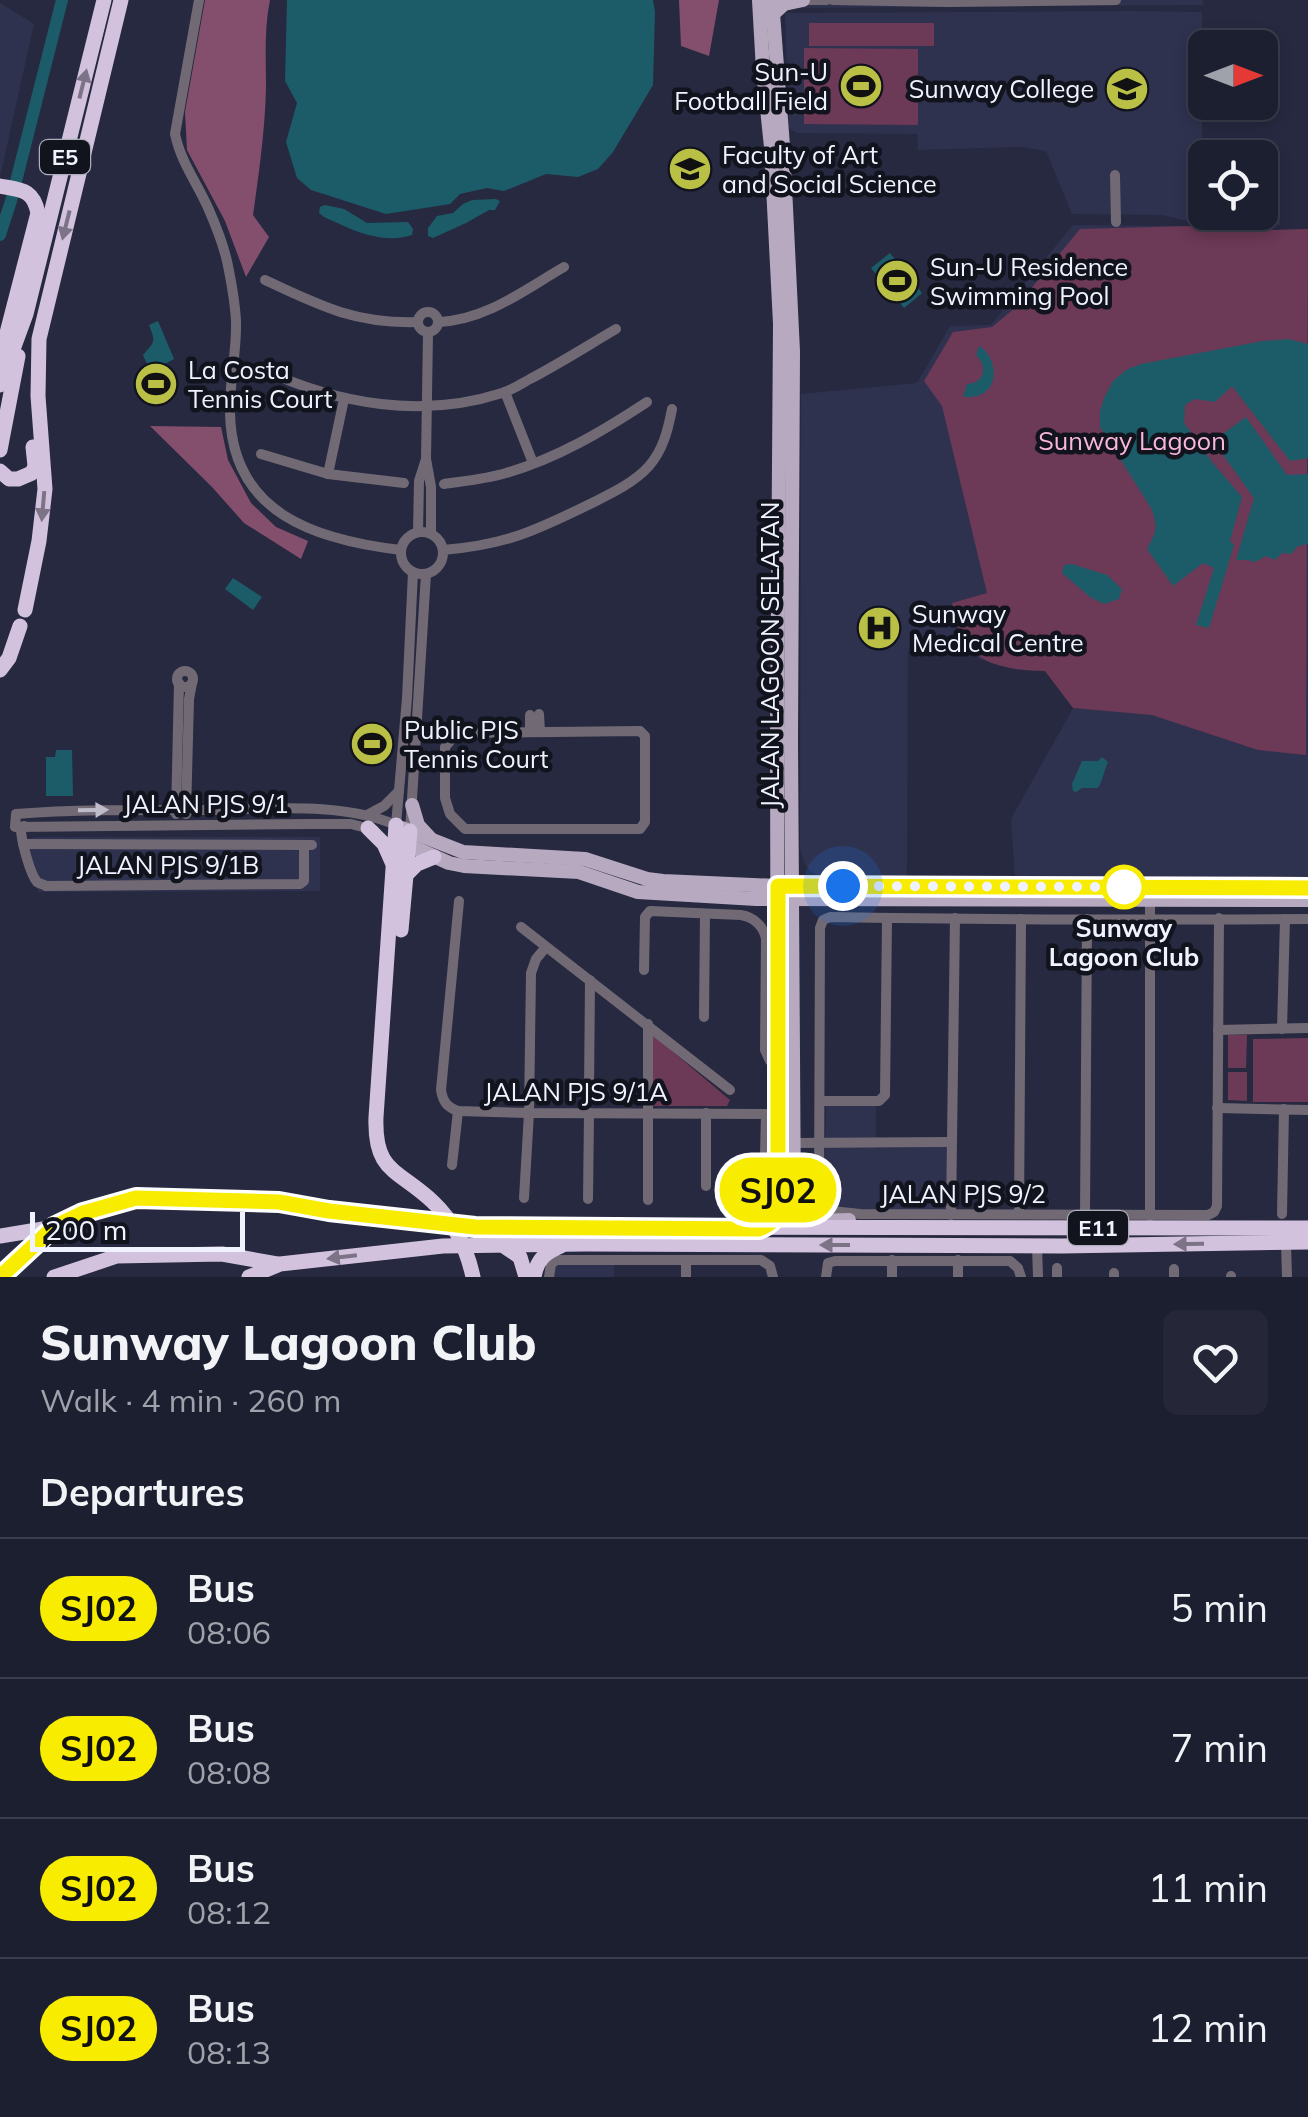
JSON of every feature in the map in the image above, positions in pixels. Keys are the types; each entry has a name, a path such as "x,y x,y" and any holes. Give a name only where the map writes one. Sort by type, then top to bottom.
{"highway":[{"name":"E5","path":"0,385 26,314 104,0"},
{"name":"E5","path":"0,670 9,658 23,618 44,503 39,339 122,0"},
{"path":"0,186 29,194 36,201 38,213 0,360"},
{"path":"0,450 26,314"},
{"path":"0,471 9,479 18,479 32,473 35,466 30,398 39,339"},
{"path":"369,821 399,871"},
{"path":"403,835 385,1140 394,1160 422,1187 444,1201 463,1228 476,1270"},
{"path":"399,871 417,864 434,849"},
{"name":"E11","path":"0,1277 54,1227 83,1213 136,1198 279,1202 475,1227 1308,1228"},
{"path":"0,1236 54,1227"},
{"name":"E11","path":"54,1277 117,1256 222,1254 280,1264 443,1246 1308,1242"},
{"path":"544,1275 536,1266 542,1257 565,1244"},
{"path":"504,1246 520,1257 526,1277"},
{"name":"E11","path":"249,1277 280,1264"}],"main road":[{"name":"JALAN LAGOON SELATAN","path":"760,0 763,70 777,147"},
{"path":"772,7 803,0"},
{"name":"JALAN LAGOON SELATAN","path":"759,1229 773,1222 778,1211 779,1114 786,1065 780,344 772,7"},
{"path":"412,804 418,825 434,849"},
{"path":"403,835 464,866 588,873 638,892 1282,894 1308,900"},
{"path":"753,892 786,862 816,892 1150,900 1282,894 1308,888"},
{"path":"753,892 786,928 816,892"},
{"name":"JALAN LAGOON SELATAN","path":"779,1114 793,1143 794,1211 798,1216 807,1220 866,1220 888,1229"}],"street":[{"path":"199,0 176,134 179,154 209,210 227,261 236,322 230,412 233,443 245,476 279,514 306,528 401,550"},
{"path":"803,0 1116,0"},
{"path":"1115,175 1116,222"},
{"path":"439,322 481,315 564,267"},
{"path":"266,280 355,318 418,322"},
{"path":"428,333 420,329 421,315 434,314 439,322"},
{"path":"428,333 439,322"},
{"path":"264,370 344,399 391,406 427,406 505,392 616,328"},
{"path":"428,333 426,459 432,487 431,534"},
{"path":"505,392 532,464"},
{"path":"328,474 344,399"},
{"path":"444,484 506,473 558,454 647,402"},
{"path":"443,550 510,540 608,495 653,462 667,434 672,409"},
{"path":"261,454 328,474 404,483"},
{"path":"418,532 419,481 426,459"},
{"path":"418,532 431,534 439,540 443,557 437,568 426,574 413,572 402,561 401,550 406,538 418,532"},
{"path":"403,835 399,791 413,572"},
{"path":"403,835 412,804 426,574"},
{"path":"181,810 192,683 186,687 178,684 181,825"},
{"path":"534,714 535,732"},
{"path":"640,730 645,753 645,822 640,829 465,829 450,814 444,798 445,747 457,733 535,732 640,730"},
{"path":"369,821 399,791"},
{"name":"JALAN PJS 9/1","path":"369,821 20,827 16,814 306,810 369,821 403,835"},
{"path":"20,827 23,844 124,844 124,825"},
{"name":"JALAN PJS 9/1B","path":"23,844 34,877 46,886 300,884 304,881 308,845 124,844"},
{"path":"1150,900 1150,1216"},
{"name":"JALAN PJS 9/1A","path":"460,901 441,1090 445,1103 458,1111 779,1114"},
{"path":"644,970 647,914 654,911 748,916 765,933 765,1050 770,1061 786,1065"},
{"path":"704,1018 705,914"},
{"name":"JALAN PJS 9/2","path":"887,918 830,916 820,928 818,1206 826,1212 1208,1214 1217,1206 1217,1108"},
{"path":"820,1102 879,1101 884,1095 887,918 1308,919"},
{"path":"951,1214 955,918"},
{"path":"1019,1214 1020,918"},
{"path":"1219,918 1217,1108 1308,1110"},
{"path":"1085,1216 1087,919"},
{"path":"1282,1029 1285,919"},
{"path":"520,926 730,1090"},
{"path":"524,1198 531,972 546,947"},
{"path":"589,1092 590,980"},
{"path":"648,1024 648,1200"},
{"path":"1218,1030 1308,1028"},
{"path":"1282,1214 1284,1109"},
{"path":"452,1165 458,1111"},
{"path":"588,1113 588,1199"},
{"path":"706,1113 706,1186"},
{"path":"764,1154 779,1114"},
{"path":"793,1143 952,1142"},
{"path":"1286,1243 1287,1277"},
{"path":"1037,1246 1038,1277"},
{"path":"544,1275 556,1260 761,1260 770,1266 772,1277"},
{"path":"617,1260 617,1277"},
{"path":"686,1260 686,1277"},
{"path":"892,1260 892,1277"},
{"path":"826,1277 828,1263 835,1261 892,1260 1010,1261 1021,1277"},
{"path":"958,1260 958,1277"}],"shaded area":[{"path":"205,0 270,0 264,120 253,215 269,237 246,277 225,221 187,150 185,112"},
{"path":"287,0 653,0 653,85 613,152 598,169 578,177 546,174 504,191 487,188 460,194 450,204 386,214 311,190 297,178 286,142 297,103 285,81"},
{"path":"679,0 719,0 709,56 681,46"},
{"path":"790,0 1203,0 1203,5 791,8"},
{"path":"0,3 34,24 1,173 0,173"},
{"path":"1202,12 1202,30 1188,30 1188,120 1202,120 1202,140 1188,140 1188,221 1163,215 1072,214 1046,151 1022,147 918,150 917,134 797,133 789,128 785,13"},
{"path":"1278,192 1280,192 1278,225"},
{"path":"472,200 500,201 495,210 433,238 428,236 428,228 437,216 453,213"},
{"path":"325,205 344,209 367,223 408,222 412,235 389,238 356,231 319,213"},
{"path":"1073,225 1188,226 1188,230 1206,232 1308,229 1308,882 1015,880 1011,819 1073,708 1045,671 1018,670 979,659 961,637 908,651 907,879 824,879 809,870 803,860 801,394 917,383 950,326 991,325"},
{"name":"Sun-U Residence Swimming Pool","path":"890,253 922,293 904,308 871,268"},
{"path":"158,321 174,359 163,365 147,364 143,355 153,339 149,325"},
{"path":"1288,339 1308,344 1308,458 1290,461 1232,386 1215,402 1195,399 1185,405 1184,423 1242,497 1230,541 1234,545 1209,628 1196,625 1214,568 1203,563 1173,586 1147,549 1155,529 1151,508 1100,427 1100,411 1113,381 1141,364"},
{"path":"979,346 992,364 991,385 980,395 963,397 967,384 978,381 983,373 976,355"},
{"path":"1246,417 1287,475 1308,474 1308,544 1298,546 1291,554 1282,553 1275,560 1266,556 1255,562 1236,560 1254,498 1213,441"},
{"path":"150,426 221,427 228,460 251,503 276,527 308,541 301,559 244,523"},
{"path":"1064,565 1107,575 1122,589 1119,599 1104,604 1090,597 1062,573"},
{"path":"233,578 262,597 253,610 225,589"},
{"path":"56,750 72,750 73,796 46,796 46,757 55,757"},
{"path":"1102,757 1108,762 1098,788 1073,791 1082,761 1098,761"},
{"path":"36,837 320,837 320,891 38,892 19,841"},
{"path":"876,1105 876,1148 950,1147 949,1219 824,1216 826,1106"},
{"path":"556,1263 614,1264 614,1277 551,1277"}],"green space":[{"path":"809,23 934,23 934,46 809,46"},
{"name":"Sun-U Football Field","path":"804,48 918,49 918,125 804,124"},
{"name":"Sunway Lagoon","path":"1080,229 1308,229 1306,755 1258,750 1152,715 1073,708 1045,671 997,665 976,654 961,635 952,603 987,593 942,406 924,381 953,332 992,327 1015,308"},
{"name":"La Costa Tennis Court","path":"157,367 171,395 156,402 142,374"},
{"name":"Public PJS Tennis Court","path":"357,734 388,735 387,754 356,752"},
{"path":"653,1035 730,1100 727,1106 652,1106"},
{"path":"1228,1035 1247,1035 1246,1068 1228,1068"},
{"path":"1308,1038 1308,1102 1253,1102 1253,1039"},
{"path":"1228,1072 1247,1072 1247,1101 1228,1100"}],"waterway":[{"path":"0,235 62,0"}],"bus line":[{"name":"SJ02","path":"0,1277 54,1227 83,1213 136,1198 279,1202 475,1227 759,1229 773,1222 778,1204 778,886 1308,888"}],"place":[{"name":"Sun-U Football Field","path":"861,86"},
{"name":"Sunway College","path":"1127,89"},
{"name":"Faculty of Art and Social Science","path":"690,169"},
{"name":"Sun-U Residence Swimming Pool","path":"897,281"},
{"name":"La Costa Tennis Court","path":"156,384"},
{"name":"Sunway Medical Centre","path":"879,628"},
{"name":"Public PJS Tennis Court","path":"372,744"},
{"name":"Sunway Lagoon Club","path":"1124,887"}],"route":[{"path":"843,886 1124,887"}]}
